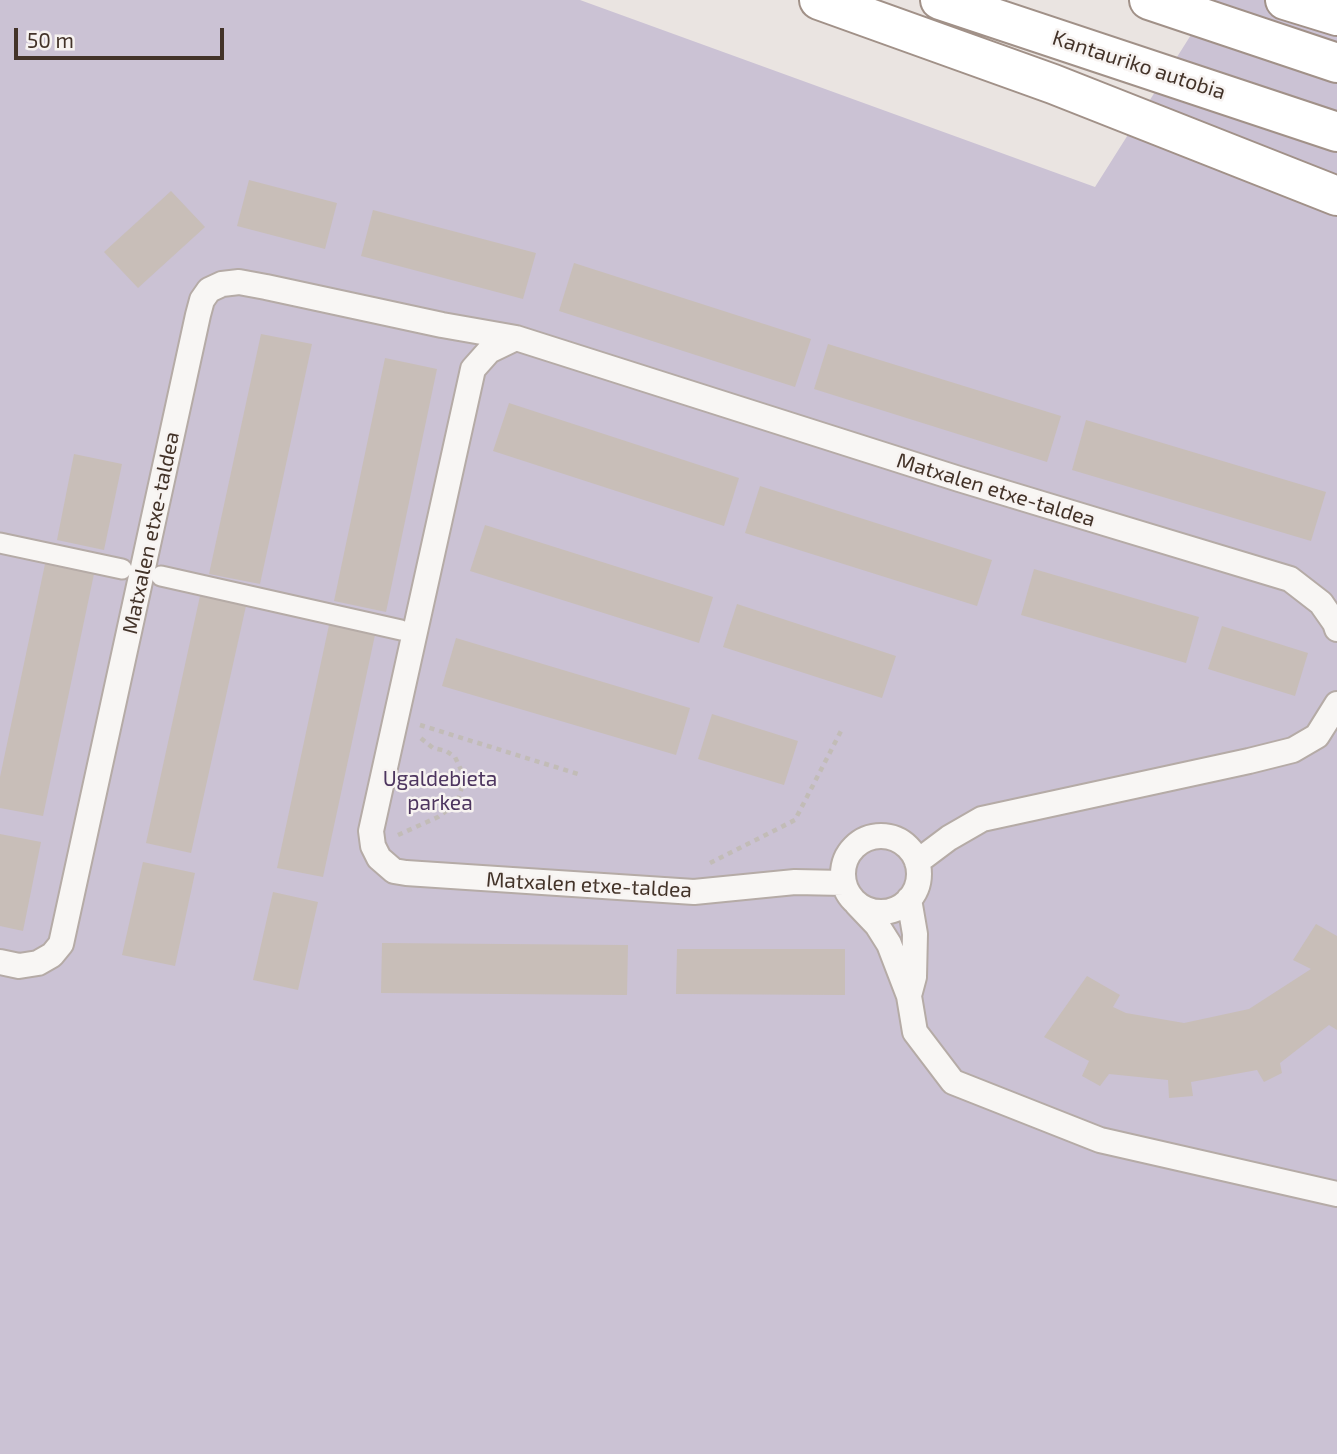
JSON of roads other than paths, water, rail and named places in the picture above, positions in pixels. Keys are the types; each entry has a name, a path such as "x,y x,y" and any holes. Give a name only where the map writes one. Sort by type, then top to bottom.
{"highway":[{"path":"819,0 1065,89 1337,196"},
{"name":"Kantauriko autobia","path":"940,0 1337,131"},
{"path":"1149,0 1337,63"},
{"path":"1285,0 1337,16"}],"street":[{"name":"Matxalen etxe-taldea","path":"0,962 19,966 38,963 52,955 61,944 202,300 209,290 222,284 239,282 516,338 972,483 1290,579 1321,603 1337,629"},
{"path":"442,325 466,346 473,369"},
{"path":"473,369 489,351 516,338"},
{"name":"Matxalen etxe-taldea","path":"473,369 371,831 373,846 379,858 394,871 405,873 694,892 795,882 850,894"},
{"path":"0,543 122,569"},
{"path":"161,576 401,630"},
{"path":"917,862 949,838 982,819 1293,750 1317,736 1337,704"},
{"path":"850,894 878,912 890,911 909,899 918,881 917,862 911,851 890,836 864,839 846,858 843,871 850,894 877,925 889,944 909,996 915,1032 953,1083 1100,1140 1337,1194"},
{"path":"909,899 915,934 914,976 909,996"}],"park label":[{"name":"Ugaldebieta parkea","path":"440,791"}]}
